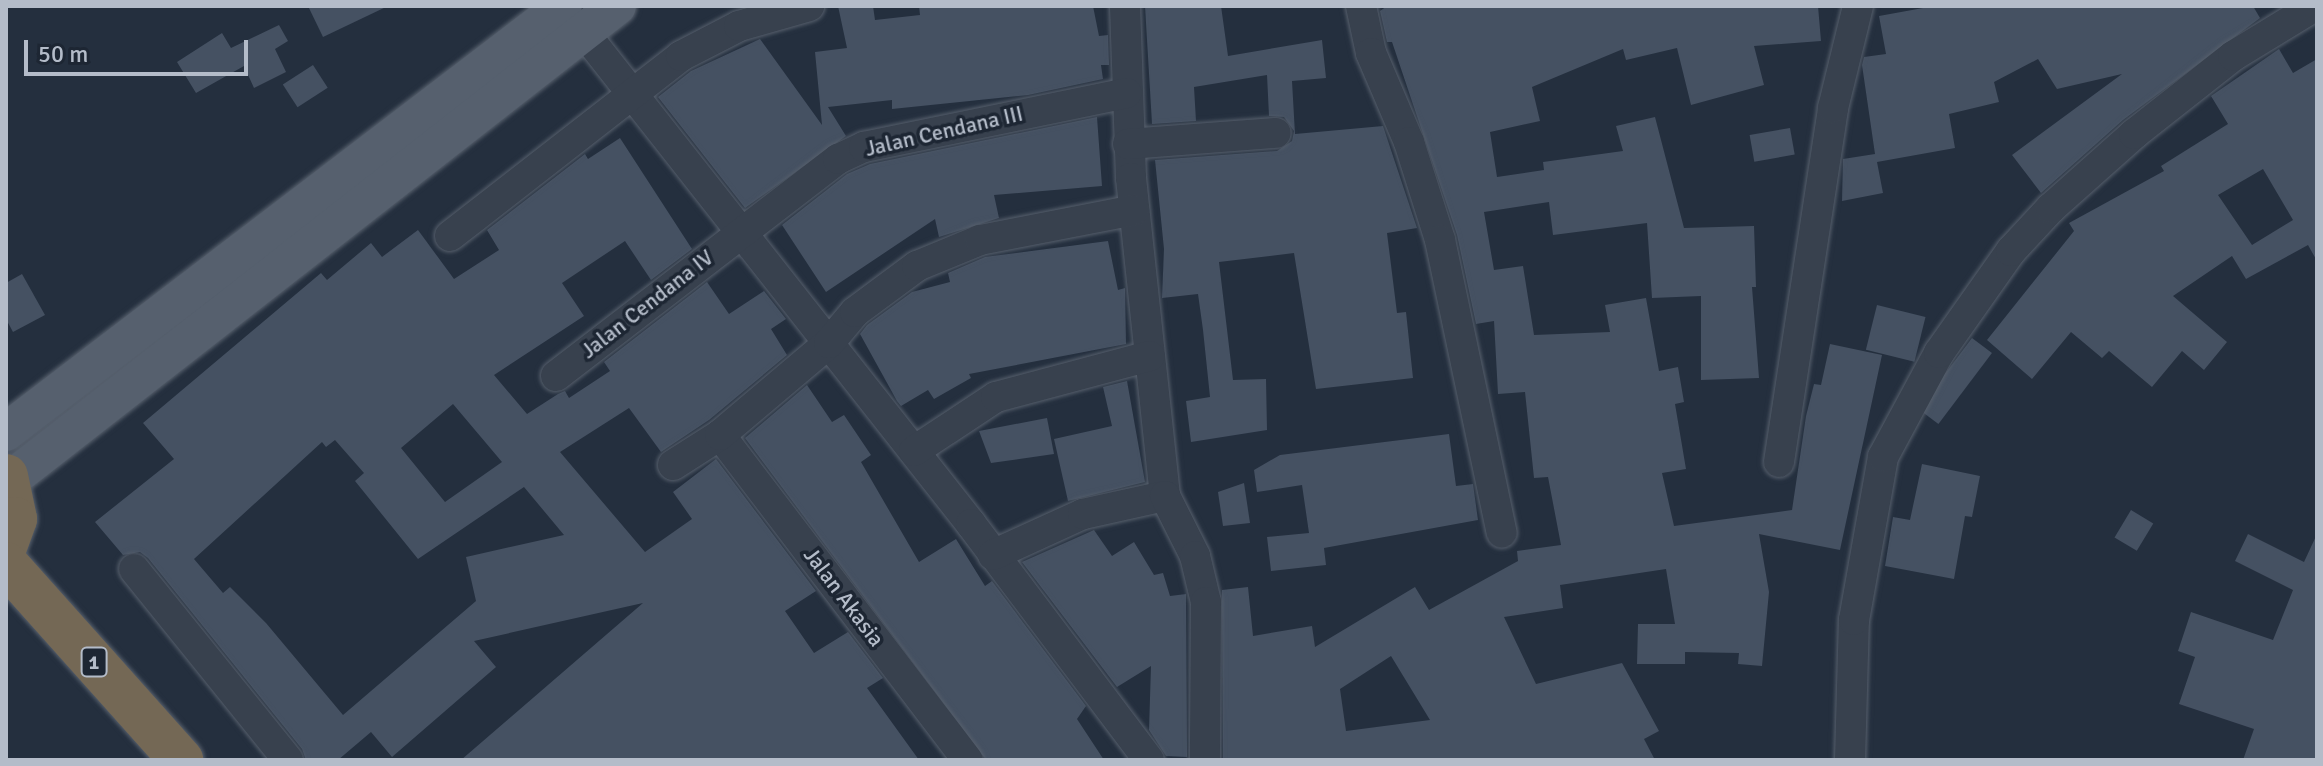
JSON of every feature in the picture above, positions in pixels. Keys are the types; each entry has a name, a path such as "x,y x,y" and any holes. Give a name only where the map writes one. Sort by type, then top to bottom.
{"highway":[{"path":"6,544 15,519 8,478"},
{"name":"1","path":"6,564 181,760"}],"main road":[{"path":"6,432 577,24 617,6"},
{"path":"8,478 577,24"}],"street":[{"path":"450,236 625,83 739,26 809,6"},
{"path":"1125,6 1128,144 1165,496 1195,556 1206,602 1205,760"},
{"path":"1361,6 1371,53 1409,142 1440,240 1502,533"},
{"path":"1779,462 1833,108 1858,6"},
{"path":"1850,760 1854,620 1883,457 1939,353 2011,251 2051,208 2134,134 2233,56 2315,6"},
{"path":"577,24 914,451 1149,760"},
{"name":"Jalan Cendana III","path":"739,232 838,159 864,147 1126,93"},
{"path":"1128,144 1276,133"},
{"path":"673,465 720,435 829,343 855,312 917,266 980,240 1134,210"},
{"name":"Jalan Cendana IV","path":"556,376 739,232"},
{"path":"914,451 996,397 1150,356"},
{"name":"Jalan Akasia","path":"720,435 968,760"},
{"path":"993,555 1083,514 1165,496"},
{"path":"134,569 288,760"}],"building":[{"path":"308,6 388,6 323,37"},
{"path":"838,6 873,6 875,20 920,15 919,6 1093,6 1099,36 1108,35 1109,65 1101,65 1103,79 1028,95 892,109 892,100 828,107 846,136 745,208 658,97 691,71 760,39 822,125 815,52 847,48"},
{"path":"1145,6 1221,6 1228,56 1322,40 1326,78 1292,81 1295,134 1383,126 1417,228 1387,233 1397,313 1406,312 1413,378 1316,389 1294,253 1219,262 1233,380 1266,379 1267,430 1191,442 1186,401 1210,397 1203,330 1198,294 1162,298 1164,249 1155,160 1277,151 1292,141 1294,131 1284,117 1269,116 1267,75 1194,87 1196,121 1152,124"},
{"path":"1387,6 1818,6 1821,41 1754,46 1764,85 1691,105 1677,48 1626,60 1623,49 1532,87 1540,121 1490,132 1497,177 1544,170 1543,162 1623,151 1616,126 1655,117 1684,228 1754,226 1756,287 1752,287 1759,378 1701,380 1701,296 1652,298 1647,223 1553,235 1549,202 1484,212 1494,270 1523,266 1534,335 1610,332 1605,305 1646,298 1659,371 1678,367 1684,402 1675,404 1686,469 1662,473 1674,526 1792,510 1806,416 1814,384 1821,385 1830,344 1882,355 1840,550 1759,534 1769,592 1762,666 1738,664 1739,653 1685,652 1685,664 1637,664 1638,624 1675,624 1666,569 1560,585 1563,608 1504,617 1536,684 1622,663 1659,731 1644,739 1655,760 1223,760 1222,590 1248,587 1253,636 1312,626 1315,647 1415,587 1429,610 1518,561 1517,551 1561,545 1548,477 1534,478 1525,392 1498,394 1494,321 1476,324 1457,235 1392,42 1387,42 1380,11","holes":["1391,656 1430,720 1346,731 1340,689"]},
{"path":"1934,6 2253,6 2260,18 2123,120 2041,193 2012,155 2122,74 2057,89 2038,59 1994,82 1999,102 1949,114 1955,148 1877,162 1883,193 1842,201 1843,159 1875,154 1862,65 1864,57 1886,54 1879,16"},
{"path":"279,25 288,41 275,49 286,72 254,88 244,66 196,93 177,62 222,33 231,48"},
{"path":"2279,49 2293,73 2317,59 2317,261 2308,245 2246,279 2232,256 2173,296 2227,342 2204,370 2182,351 2152,387 2109,351 2102,358 2071,332 2032,379 1987,340 2074,231 2069,223 2164,171 2161,166 2228,124 2211,96","holes":["2263,169 2293,220 2252,245 2218,195"]},
{"path":"313,65 328,88 298,107 283,85"},
{"path":"1097,117 1102,186 994,195 999,218 939,237 935,219 826,292 782,225 847,174 870,164"},
{"path":"1790,128 1795,155 1754,162 1750,135"},
{"path":"620,138 692,249 651,280 625,241 562,283 584,316 494,375 527,414 565,391 569,398 610,371 604,362 707,282 729,314 764,291 786,319 771,329 787,355 709,420 661,452 629,408 560,452 645,552 692,519 673,492 716,459 816,591 785,611 814,653 848,632 883,678 867,688 919,760 461,760 643,603 474,641 496,667 392,757 371,732 338,760 306,760 302,749 148,558 140,552 123,555 95,522 174,459 143,423 321,273 327,280 371,243 382,257 418,230 454,279 499,250 487,230 585,154 588,159","holes":["453,404 502,462 445,502 401,448","335,440 364,473 355,481 418,559 524,487 564,535 466,557 476,601 343,715 266,623 230,587 223,593 194,559 322,442 326,447"]},
{"path":"1108,241 1118,290 1125,288 1126,344 969,374 971,378 934,399 928,390 901,406 860,334 867,325 912,292 950,282 948,273 985,257"},
{"path":"22,274 45,315 13,332 6,319 6,283"},
{"path":"1877,305 1926,317 1914,362 1866,350"},
{"path":"1972,338 1992,353 1938,424 1918,409"},
{"path":"1127,381 1145,482 1068,501 1054,439 1112,426 1103,387"},
{"path":"807,385 832,422 844,415 871,455 861,462 919,562 956,539 985,586 992,581 1086,706 1077,719 1104,760 986,760 745,438"},
{"path":"1047,418 1054,454 991,463 979,431"},
{"path":"1449,434 1456,486 1473,484 1478,520 1324,548 1326,565 1271,571 1267,537 1309,533 1302,485 1257,492 1254,470 1280,455"},
{"path":"1922,464 1980,476 1972,517 1965,516 1954,579 1885,566 1893,517 1910,520"},
{"path":"1244,483 1250,523 1223,526 1218,492"},
{"path":"2131,510 2153,523 2137,551 2115,537"},
{"path":"1094,530 1112,556 1134,542 1154,575 1163,573 1170,596 1186,594 1187,757 1166,756 1149,730 1151,666 1117,687 1022,562"},
{"path":"2248,534 2304,562 2317,534 2317,760 2243,760 2254,729 2179,704 2195,657 2178,651 2191,612 2273,640 2293,590 2235,561"}]}
